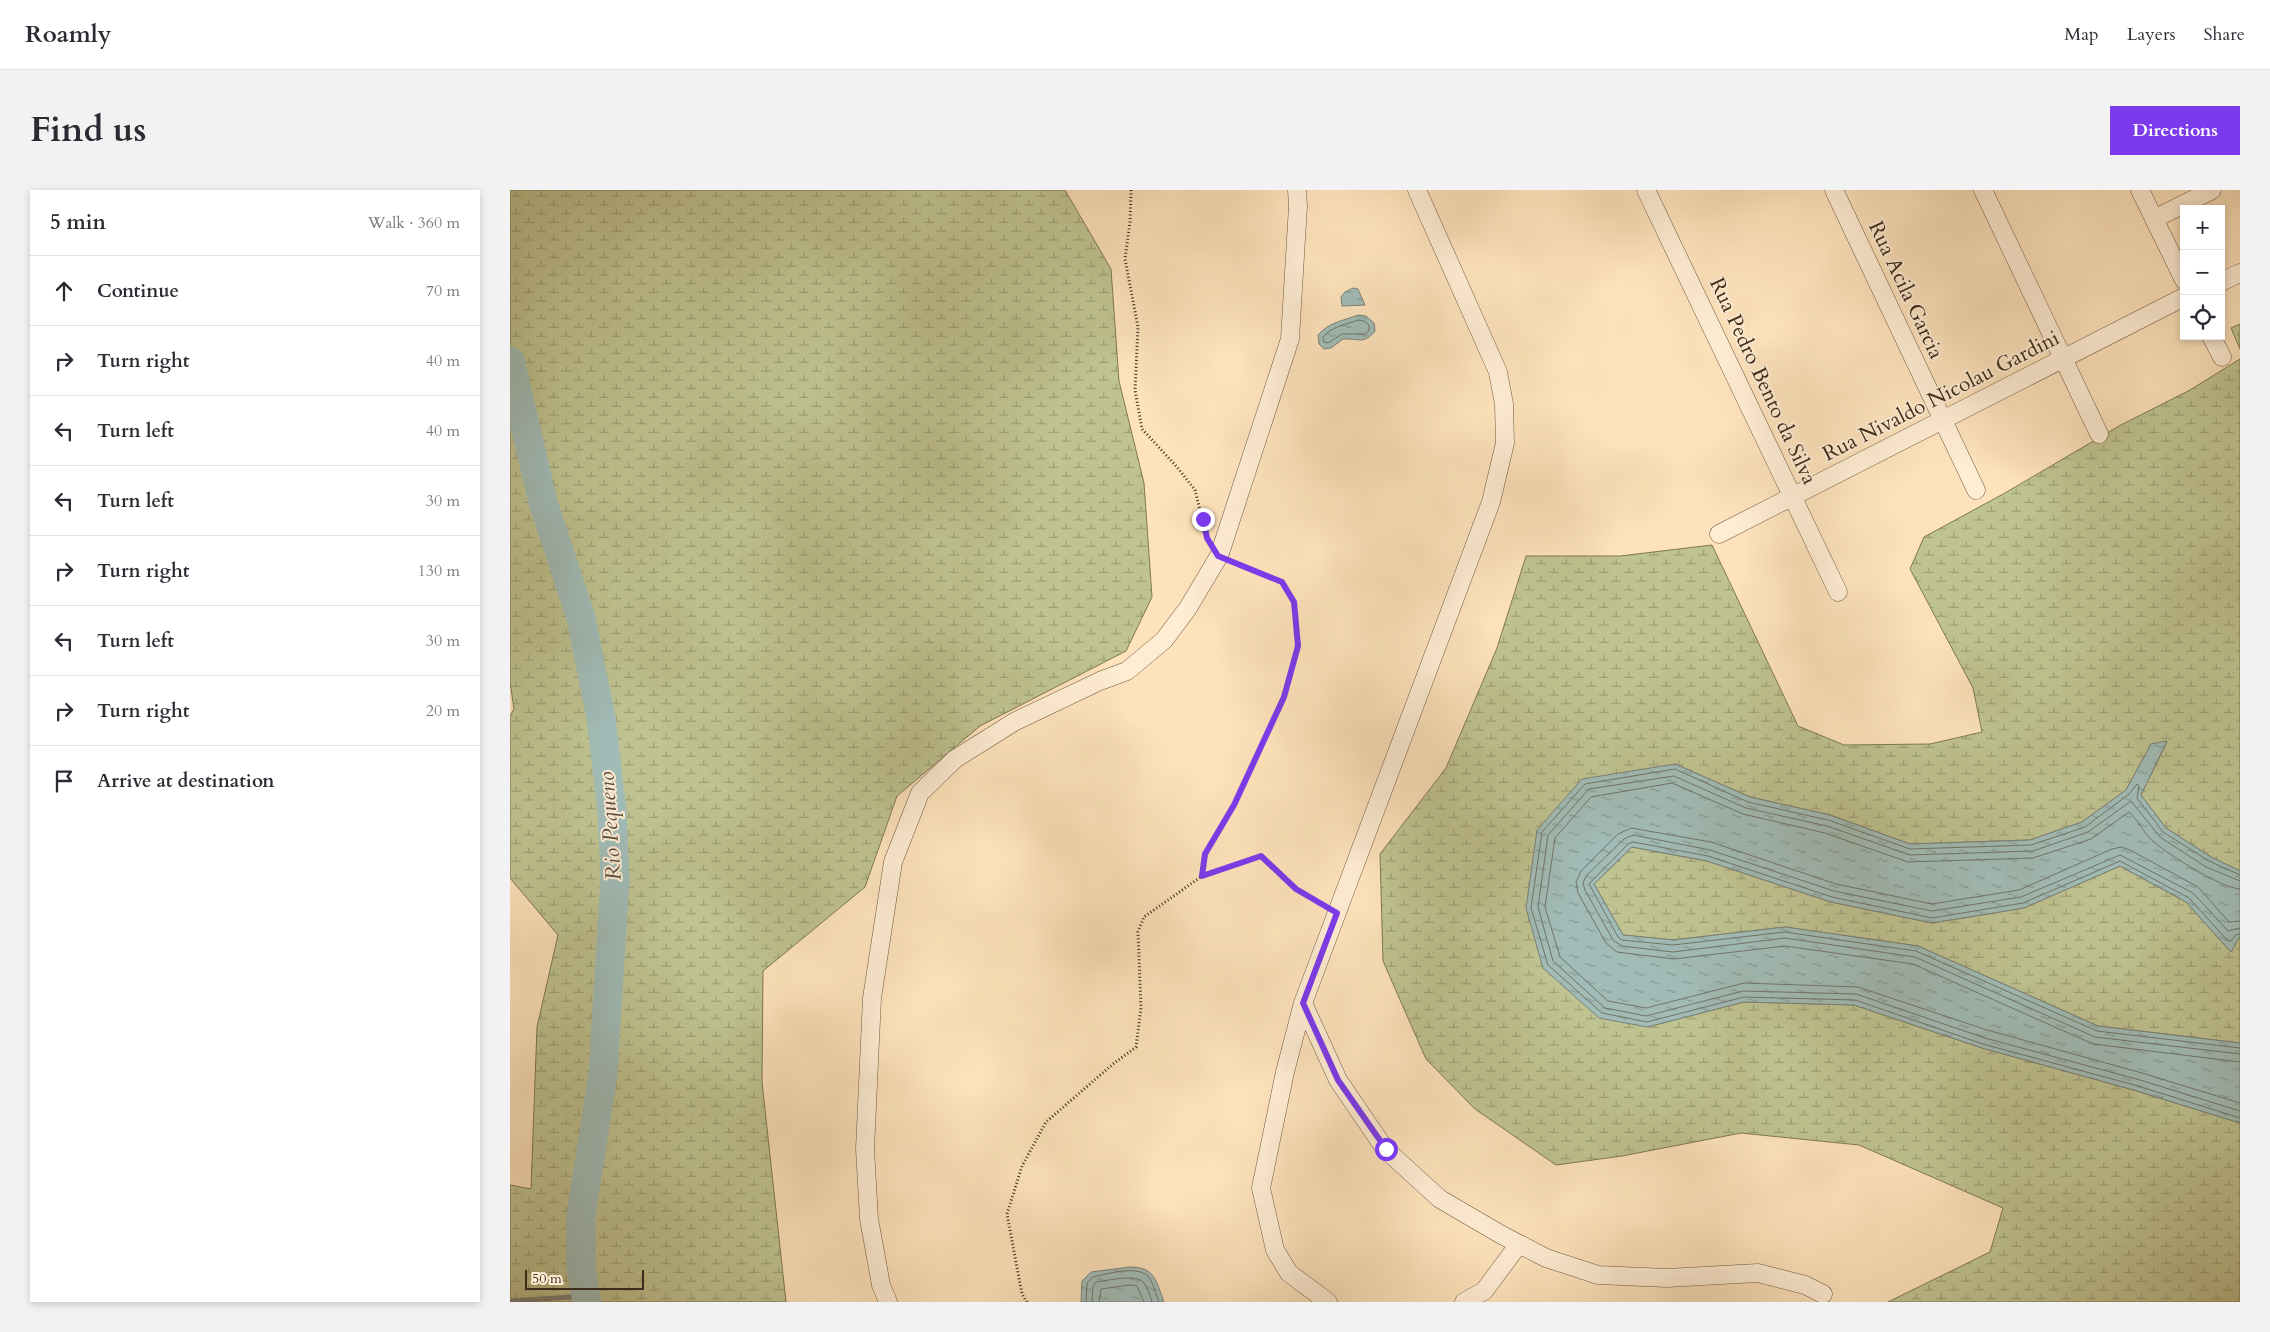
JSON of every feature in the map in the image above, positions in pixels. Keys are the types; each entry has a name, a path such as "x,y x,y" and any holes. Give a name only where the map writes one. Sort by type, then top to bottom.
{"street":[{"path":"888,1302 881,1285 869,1220 865,1149 872,998 893,862 920,793 955,758 1014,722 1100,681 1127,671 1164,640 1188,608 1218,556 1290,339 1298,206 1297,190"},
{"path":"1328,1302 1289,1273 1276,1250 1261,1188 1285,1072 1303,1003 1491,502 1505,444 1504,404 1498,372 1417,190"},
{"name":"Rua Pedro Bento da Silva","path":"1646,190 1838,592"},
{"name":"Rua Acila Garcia","path":"1834,190 1976,490"},
{"path":"1983,190 2099,434"},
{"path":"2140,190 2180,272"},
{"path":"2154,219 2212,190"},
{"path":"2225,280 2240,273"},
{"name":"Rua Nivaldo Nicolau Gardini","path":"1719,534 2180,299"},
{"path":"2213,340 2222,357"},
{"path":"1303,1003 1338,1080 1386,1149 1440,1200 1546,1258 1598,1275 1667,1278 1758,1273 1805,1285 1823,1294"},
{"path":"1464,1302 1484,1291 1519,1244"}],"path":[{"path":"1131,190 1130,222 1124,259 1138,327 1135,390 1142,429 1177,466 1194,490 1207,538 1218,556 1282,582 1294,602 1298,646 1284,697 1234,805 1205,854 1202,876"},
{"path":"1027,1302 1022,1294 1007,1214 1022,1166 1046,1122 1113,1064 1136,1047 1141,1008 1138,932 1144,917 1202,876 1261,856 1296,889 1337,913"}],"green space":[{"path":"510,190 1065,190 1111,269 1119,381 1144,483 1152,597 1126,651 980,726 897,796 865,887 763,971 762,1082 786,1302 510,1302 510,1185 531,1189 537,1027 558,935 510,878 510,716 514,709 510,682"},
{"path":"2240,324 2240,349 2231,328"},
{"path":"2240,359 2240,871 2211,857 2166,828 2141,795 2167,742 2151,744 2126,790 2082,822 2030,840 1910,844 1830,815 1750,797 1675,764 1537,830 1647,1027 1744,1002 1854,1005 1982,1048 2137,1091 2240,1123 2240,1302 1888,1302 1990,1252 2003,1208 1859,1145 1741,1133 1622,1156 1556,1165 1475,1109 1426,1059 1383,961 1380,854 1446,768 1497,648 1526,556 1620,556 1712,545 1798,726 1844,745 1930,744 1982,732 1973,688 1910,569 1924,537 2005,493 2119,426 2190,390"},
{"path":"1632,847 1707,861 1831,902 1932,923 2024,908 2120,866 2186,902 2231,952 2240,936 2240,1043 2098,1026 1918,946 1785,927 1673,940 1623,935 1594,884"}],"water":[{"path":"1353,288 1358,289 1365,305 1342,306 1341,297 1345,292"},
{"path":"1358,315 1366,316 1374,323 1375,331 1367,338 1360,340 1343,339 1331,348 1324,349 1319,344 1318,335 1327,327"},
{"path":"2167,741 2141,795 2166,828 2211,857 2240,871 2240,936 2231,952 2186,902 2120,866 2024,908 1932,923 1831,902 1707,861 1632,847 1594,884 1623,935 1673,940 1785,927 1918,946 2098,1026 2240,1043 2240,1123 2137,1091 1982,1048 1854,1005 1744,1002 1647,1027 1599,1018 1543,968 1526,908 1537,830 1582,779 1675,764 1750,797 1830,815 1910,844 2030,840 2082,822 2126,790 2151,744"},
{"path":"1130,1267 1150,1273 1164,1302 1081,1302 1082,1281 1091,1272"}],"waterway":[{"name":"Rio Pequeno","path":"510,361 543,502 581,618 601,718 612,811 615,878 603,1074 581,1215 581,1267 587,1302"},
{"path":"510,1301 571,1297 586,1299"}],"route":[{"path":"1203,519 1207,538 1218,556 1282,582 1294,602 1298,646 1284,697 1234,805 1205,854 1202,876 1261,856 1296,889 1337,913 1303,1003 1338,1080 1386,1149"}]}
